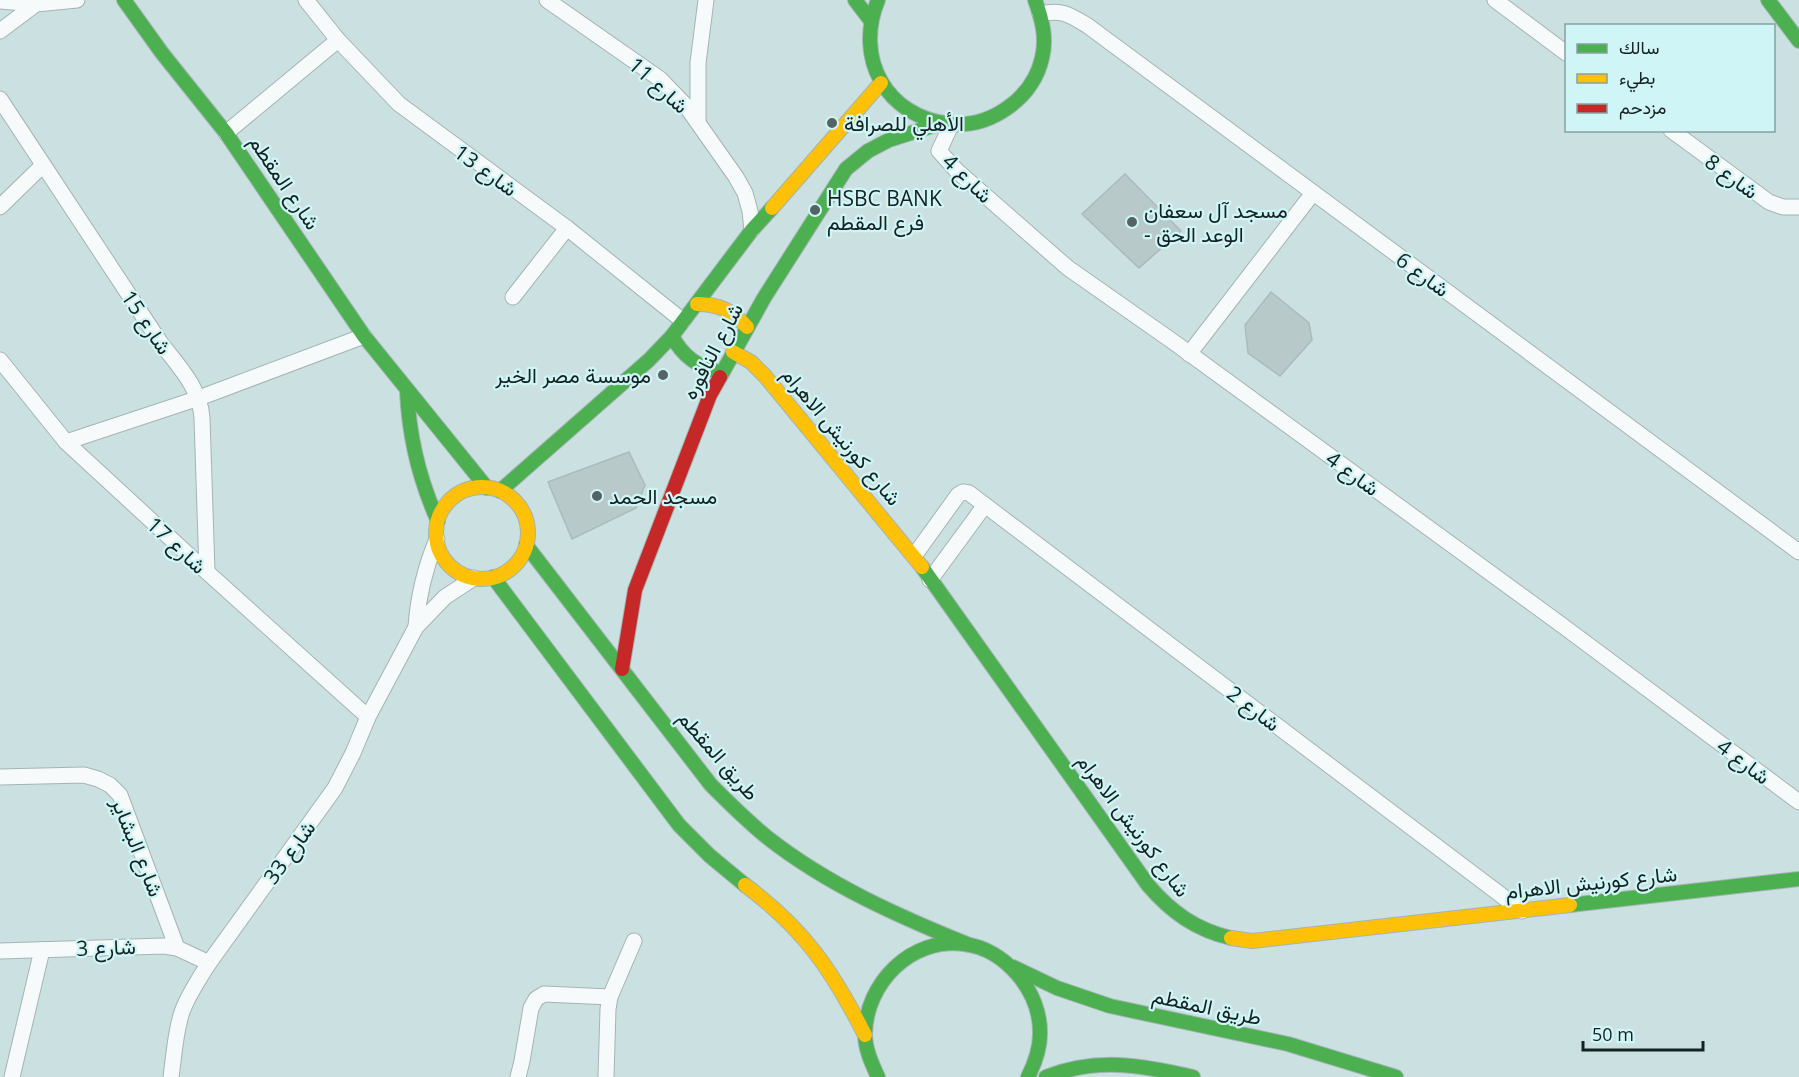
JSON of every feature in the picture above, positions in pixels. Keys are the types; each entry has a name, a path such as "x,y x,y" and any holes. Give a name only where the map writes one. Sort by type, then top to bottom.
{"main road":[{"name":"شارع المقطم","path":"124,0 162,53 226,133 364,336 407,391 494,489"},
{"path":"855,0 871,21"},
{"path":"878,0 871,21 869,46 875,71 881,83 912,113 945,125"},
{"path":"1768,0 1799,41"},
{"name":"شارع النافوره","path":"622,669 631,608 638,581 710,395 764,298 846,169 861,156 878,144 897,136 945,125 968,125 984,121 999,115 1025,93 1034,79 1044,48 1044,31 1037,7"},
{"name":"شارع النافوره","path":"494,489 649,360 672,336 752,230 881,83"},
{"path":"697,304 709,303 731,310 747,327"},
{"path":"672,336 677,346 691,362 722,373"},
{"name":"شارع كورنيش الاهرام","path":"733,352 751,362 765,376 914,556 1148,885 1176,915 1193,926 1232,939 1252,940 1799,879"},
{"path":"407,391 414,458 420,479 438,520"},
{"path":"478,487 494,489 516,501 521,509 528,526 526,545 523,554 511,569 493,577 474,578 456,570 443,557 437,539 438,520 446,504 460,492 478,487"},
{"name":"طريق المقطم","path":"526,545 711,785 744,818 781,847 890,911 992,953 1013,967 1057,988 1110,1006 1288,1044 1396,1077"},
{"path":"493,577 679,825 721,866 782,915 815,951 843,991 865,1035 870,1060 870,1077"},
{"path":"865,1035 868,1009 878,985 895,966 916,952 941,945 968,944"},
{"path":"1013,967 1029,988 1039,1012 1041,1038 1035,1063 1028,1077"},
{"path":"870,1060 878,1077"},
{"path":"1046,1077 1068,1069 1121,1064 1193,1077"}],"street":[{"path":"0,1 36,4 77,0"},
{"name":"شارع 13","path":"306,0 338,40 386,93 410,114 567,228 683,321"},
{"name":"شارع 11","path":"547,0 660,79 686,106 736,177 745,194 752,230"},
{"path":"698,121 698,63 706,0"},
{"path":"1495,0 1565,52"},
{"path":"0,31 36,4"},
{"name":"شارع 6","path":"1037,7 1061,12 1088,26 1799,552"},
{"path":"226,133 338,40"},
{"name":"شارع 15","path":"0,99 160,342 190,381 199,398 207,572"},
{"name":"شارع 4","path":"945,125 939,151 957,171 1068,268 1587,644 1799,802"},
{"name":"شارع 8","path":"1674,132 1769,202 1783,207 1799,207"},
{"path":"0,207 43,165"},
{"path":"1189,354 1313,193"},
{"path":"513,297 567,228"},
{"path":"66,442 199,398 364,336"},
{"name":"شارع 17","path":"0,360 66,442 368,717"},
{"name":"شارع 2","path":"914,556 958,495 963,492 969,493 1522,911"},
{"path":"930,580 985,505"},
{"name":"شارع 33","path":"416,627 422,581 437,539"},
{"name":"شارع 33","path":"171,1077 182,1013 193,988 334,788 353,753 368,717 416,627 445,597 474,578"},
{"name":"شارع البشاير","path":"0,777 84,775 110,785 120,795 177,948"},
{"path":"606,1077 610,997 634,941"},
{"name":"شارع 3","path":"0,951 153,945 177,948 209,963"},
{"path":"12,1077 42,950"},
{"path":"518,1077 531,1008 536,999 544,994 610,997"}],"building":[{"name":"مسجد آل سعفان - الوعد الحق","path":"1125,174 1181,231 1139,268 1082,214"},
{"path":"1271,292 1309,323 1312,340 1280,376 1248,353 1245,325"},
{"name":"مسجد الحمد","path":"629,452 645,485 636,508 572,539 548,482"}],"traffic: fast":[{"path":"124,0 162,53 226,133 364,336 487,488"},
{"path":"855,0 871,21"},
{"path":"878,0 872,22 870,43 873,63 881,81 893,97 908,110 928,119 950,124 965,124 995,115 1008,108 1030,86 1042,58 1044,43 1042,21 1035,0"},
{"path":"1768,0 1799,41"},
{"path":"720,377 764,298 846,169 868,151 889,140 939,124"},
{"path":"500,491 649,360 672,336 752,230 772,208"},
{"path":"672,336 681,350 692,360 722,373"},
{"path":"407,391 416,458 438,521"},
{"path":"526,545 711,785 746,819 791,855 839,885 890,911 967,944"},
{"path":"922,567 1148,885 1166,904 1185,919 1218,935 1231,938"},
{"path":"493,577 679,825 710,856 745,885"},
{"path":"1570,905 1799,879"},
{"path":"878,1077 865,1040 867,1015 873,997 895,967 926,948 945,944 964,944 994,954 1018,975 1027,988 1039,1018 1040,1034 1037,1056 1028,1077"},
{"path":"1013,967 1057,988 1110,1006 1288,1044 1396,1077"},
{"path":"1046,1077 1083,1067 1101,1065 1137,1066 1193,1077"}],"traffic: slow":[{"path":"772,208 881,83"},
{"path":"697,304 712,305 725,310 747,327"},
{"path":"733,352 751,362 765,376 922,567"},
{"path":"482,487 499,491 514,501 524,516 528,533 524,550 514,565 499,575 482,579 465,575 450,565 440,550 436,533 440,516 450,501 465,491 482,487"},
{"path":"745,885 784,918 815,952 841,990 865,1035"},
{"path":"1231,938 1252,941 1570,905"}],"traffic: jam":[{"path":"622,669 635,590 710,395 720,377"}],"place":[{"name":"الأهلي للصرافة","path":"832,123"},
{"name":"HSBC BANK فرع المقطم","path":"815,210"},
{"name":"مسجد آل سعفان - الوعد الحق","path":"1132,222"},
{"name":"موسسة مصر الخير","path":"663,375"},
{"name":"مسجد الحمد","path":"597,496"}]}
